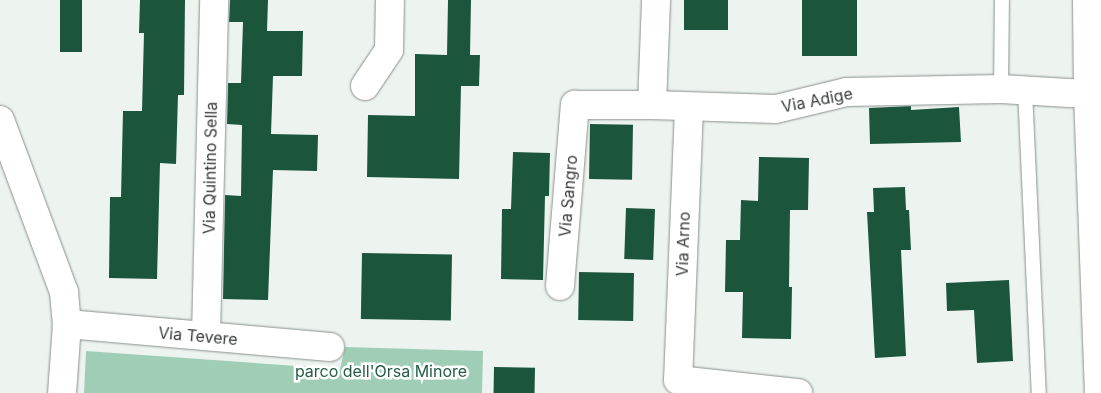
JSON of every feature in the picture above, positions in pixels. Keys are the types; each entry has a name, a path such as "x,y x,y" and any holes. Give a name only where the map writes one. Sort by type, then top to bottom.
{"street":[{"name":"Via Quintino Sella","path":"206,336 214,0"},
{"path":"365,86 389,50 390,0"},
{"path":"652,105 656,0"},
{"path":"1087,0 1088,94 1099,393"},
{"name":"Via Adige","path":"576,105 652,105 689,108 776,109 847,92 1013,89 1088,94"},
{"name":"Via Sangro","path":"560,286 576,105"},
{"name":"Via Arno","path":"689,108 678,380 798,393"},
{"path":"0,120 64,292 67,324 62,393"},
{"name":"Via Tevere","path":"67,324 330,347"}],"lane":[{"path":"1002,0 1013,89 1039,393"}],"green space":[{"name":"parco dell'Orsa Minore","path":"345,347 483,351 482,393 84,393 86,351 340,369"}],"building":[{"path":"60,0 82,0 82,52 60,52"},
{"path":"140,0 185,0 184,95 178,95 176,164 160,163 157,279 109,278 110,197 121,197 123,111 142,111 144,33 139,33"},
{"path":"230,0 268,0 267,31 303,31 302,76 273,76 271,134 318,135 317,171 273,170 268,300 223,299 225,195 241,196 242,125 227,124 228,83 241,83 243,22 229,22"},
{"path":"448,0 471,0 470,55 480,55 479,86 461,86 459,179 367,177 368,115 415,116 415,54 447,55"},
{"path":"684,0 728,0 728,30 684,30"},
{"path":"802,0 857,0 857,56 802,56"},
{"path":"911,106 911,110 959,107 961,142 870,144 869,108"},
{"path":"590,124 633,125 632,180 589,179"},
{"path":"513,152 550,153 549,196 545,196 543,280 501,279 502,209 511,209"},
{"path":"759,157 809,158 808,210 790,210 789,287 792,287 791,339 742,338 743,292 725,292 726,240 740,240 741,200 758,201"},
{"path":"905,187 906,210 909,210 911,250 901,250 906,356 875,358 867,212 874,212 873,188"},
{"path":"626,208 655,209 653,260 624,259"},
{"path":"362,253 452,255 451,321 361,319"},
{"path":"579,272 634,273 633,321 578,320"},
{"path":"1009,280 1013,361 977,363 974,310 947,311 946,283"},
{"path":"494,367 535,368 535,393 494,393"}]}
